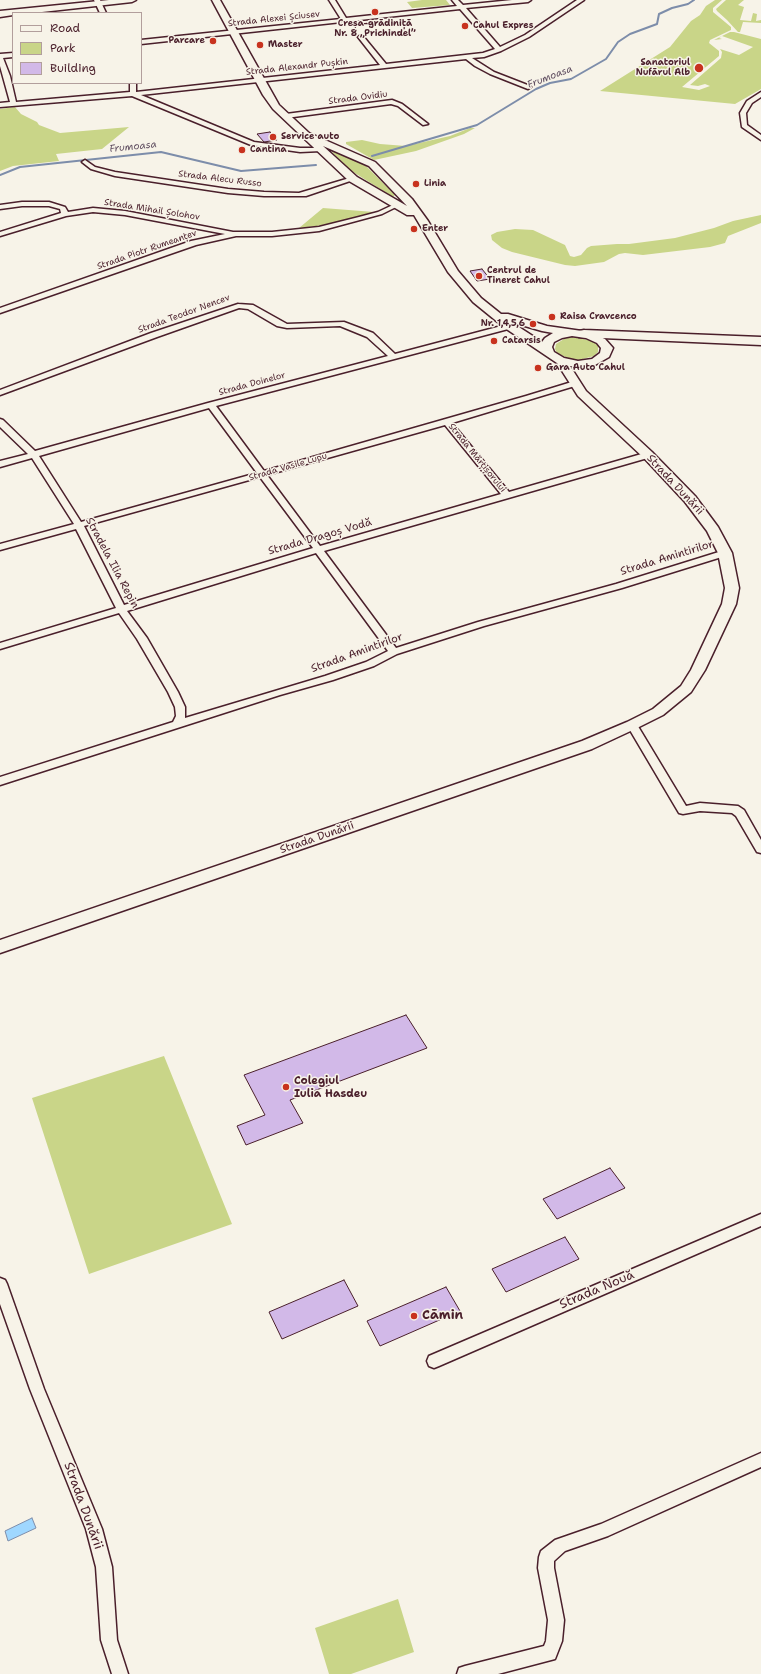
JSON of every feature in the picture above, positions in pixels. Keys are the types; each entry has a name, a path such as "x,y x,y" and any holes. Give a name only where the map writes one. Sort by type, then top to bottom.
{"main road":[{"path":"16,12 98,2 132,0"},
{"path":"216,0 272,102 353,179 384,198 397,204 423,221"},
{"path":"0,14 12,13"},
{"path":"307,135 370,162 423,221 458,279 477,300 509,326 546,350 551,356 561,361 578,364 584,378 604,357 607,348"},
{"path":"322,150 336,148"},
{"path":"384,198 394,199 401,195"},
{"path":"491,312 546,329 578,334 601,341 607,348"},
{"path":"546,350 546,345 552,338 563,334 761,341"},
{"path":"607,348 652,336"},
{"name":"Strada Dunării","path":"0,947 587,745 658,712 686,689 698,670 730,604 732,588 725,553 703,514 648,455 584,378 561,361"}],"street":[{"path":"332,0 345,21"},
{"path":"455,0 499,50"},
{"name":"Strada Alexei Șciusev","path":"142,42 528,0"},
{"name":"Strada Alexandr Pușkin","path":"0,105 133,94 484,55 499,50 527,36 581,0"},
{"path":"98,2 103,12"},
{"path":"361,37 385,67"},
{"path":"12,55 0,57 7,76 13,103"},
{"path":"467,57 477,65 492,73 528,87"},
{"path":"132,84 133,94 253,144 300,150 322,150"},
{"path":"761,94 749,102 743,113 744,126 761,138"},
{"name":"Strada Ovidiu","path":"286,116 392,102 400,105 425,124"},
{"path":"749,102 761,104"},
{"name":"Strada Alecu Russo","path":"85,162 94,168 115,174 228,191 276,195 306,194 323,187 353,179"},
{"path":"0,207 30,204 56,205 63,208 65,214"},
{"name":"Strada Piotr Rumeanțev","path":"0,312 177,248 236,234 272,234 319,228 361,219 380,213 397,204"},
{"name":"Strada Mihail Șolohov","path":"0,234 65,214 83,211 106,211 236,234"},
{"name":"Strada Teodor Nencev","path":"0,393 238,306 250,307 280,324 287,326 341,324 370,335 393,356"},
{"name":"Strada Doinelor","path":"0,464 211,405 509,326"},
{"name":"Strada Vasile Lupu","path":"0,546 530,398 584,378"},
{"path":"211,405 394,652"},
{"name":"Strada Mărțișorului","path":"446,421 507,496"},
{"name":"Stradela Ilia Repin","path":"0,422 34,455 79,525 121,609 142,638 158,670 174,692 180,707 181,716 177,725"},
{"name":"Strada Dragoș Vodă","path":"0,646 317,550 648,455"},
{"name":"Strada Amintirilor","path":"0,781 370,664 394,652 481,624 581,597 725,553"},
{"path":"632,725 683,810 700,807 734,809 740,813 761,849"},
{"name":"Strada Nouă","path":"434,1361 761,1220"},
{"name":"Strada Dunării","path":"0,1284 37,1388 94,1529 104,1567 109,1640 120,1674"},
{"path":"465,1674 549,1653 554,1641 556,1620 546,1568 547,1557 560,1545 603,1531 761,1460"}],"green space":[{"path":"422,0 446,0 450,5 412,8 407,2"},
{"name":"Sanatoriul Nufărul Alb","path":"715,0 722,0 713,8 713,12 731,27 731,30 710,40 709,43 719,51 719,56 682,87 699,90 710,86 705,84 698,86 690,85 721,58 722,52 720,49 739,55 753,47 722,36 730,32 734,32 761,39 761,89 735,104 600,91 670,47 691,21 700,15 706,6"},
{"path":"726,0 744,0 738,5 744,7 740,20 751,21 753,13 757,14 756,21 761,20 761,23 743,22 740,32 738,32 716,9"},
{"path":"15,107 21,114 37,122 39,125 60,133 129,127 102,149 56,154 59,161 13,166 0,171 0,109"},
{"path":"470,128 475,128 464,134 416,151 374,160 346,144 346,142 362,140 380,144 406,146 450,136"},
{"path":"333,150 338,151 366,166 395,195 393,197 350,170 332,152"},
{"path":"323,208 374,212 358,218 299,228"},
{"path":"761,215 761,223 728,236 725,243 710,247 643,255 625,253 619,254 604,262 575,266 512,252 502,248 492,240 491,235 497,232 515,229 533,230 565,245 570,256 574,257 581,255 591,246 629,244 675,238 714,228 733,221"},
{"path":"572,337 593,341 598,346 598,352 594,356 579,360 570,359 557,353 555,349 556,344 564,339"},
{"path":"164,1056 232,1224 89,1274 32,1098"},
{"path":"398,1599 414,1652 351,1674 329,1674 315,1628"}],"water":[{"path":"32,1518 36,1528 8,1541 5,1531"}],"building":[{"name":"Service auto","path":"270,132 277,140 264,142 257,134"},
{"path":"482,269 490,279 477,281 470,271"},
{"name":"Colegiul Iulia Hasdeu","path":"406,1015 427,1048 290,1100 303,1123 246,1145 237,1126 265,1115 244,1075"},
{"path":"610,1168 625,1188 557,1219 543,1199"},
{"path":"565,1237 579,1259 506,1292 492,1269"},
{"path":"344,1280 358,1306 282,1339 269,1312"},
{"name":"Cămin","path":"446,1287 460,1311 380,1346 367,1321"}],"waterway":[{"name":"Frumoasa","path":"372,156 477,125 536,89 550,83 571,79 606,59 618,42 630,34 657,24 659,14 672,8 688,4 694,0"},
{"name":"Frumoasa","path":"0,175 20,167 161,152 241,171 316,165"}],"place":[{"name":"Creșa-grădiniță Nr. 8 „Prichindel”","path":"375,12"},
{"name":"Cahul Expres","path":"465,26"},
{"name":"Parcare","path":"213,41"},
{"name":"Master","path":"260,45"},
{"name":"Sanatoriul Nufărul Alb","path":"699,68"},
{"name":"Service auto","path":"273,137"},
{"name":"Cantina","path":"242,150"},
{"name":"Linia","path":"416,184"},
{"name":"Enter","path":"414,229"},
{"name":"Centrul de Tineret Cahul","path":"479,276"},
{"name":"Raisa Cravcenco","path":"552,317"},
{"name":"Nr. 1,4,5,6","path":"533,324"},
{"name":"Catarsis","path":"494,341"},
{"name":"Gara Auto Cahul","path":"538,368"},
{"name":"Colegiul Iulia Hasdeu","path":"286,1087"},
{"name":"Cămin","path":"414,1316"}]}
